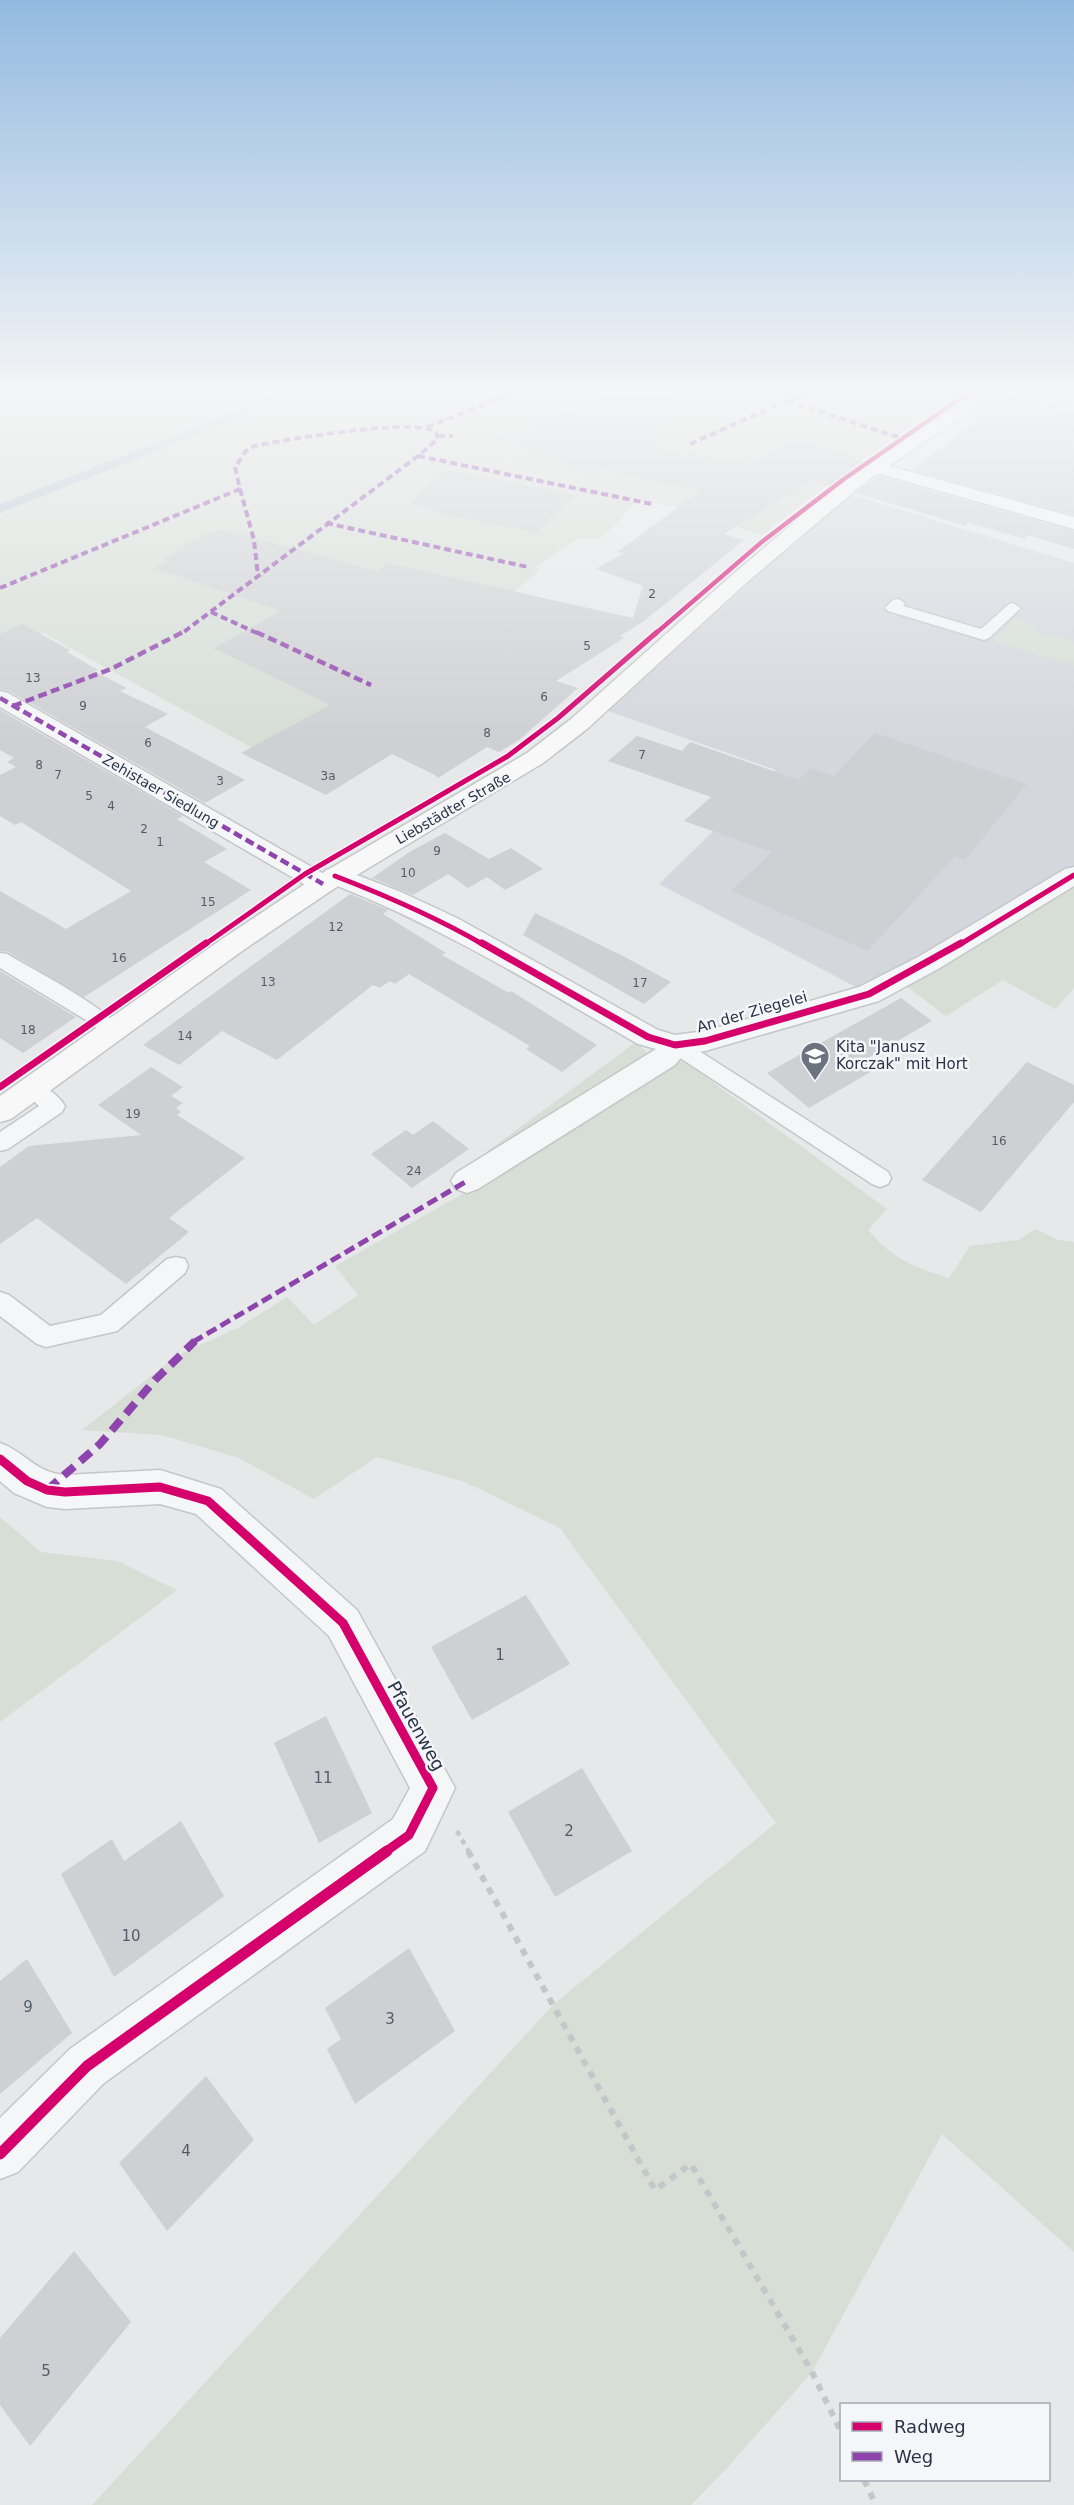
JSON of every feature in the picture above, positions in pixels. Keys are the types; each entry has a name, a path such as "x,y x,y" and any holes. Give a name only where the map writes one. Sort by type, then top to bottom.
{"main road":[{"name":"Liebstädter Straße","path":"0,1111 329,880 535,758 579,723 797,529 824,508"}],"street":[{"path":"1021,508 1074,523"},
{"name":"Zehistaer Siedlung","path":"0,698 329,880"},
{"name":"An der Ziegelei","path":"329,880 392,898 448,924 648,1037 675,1045 705,1041 869,994 928,963 1074,875"},
{"path":"467,1181 665,1058 675,1045"},
{"name":"Pfauenweg","path":"0,1459 27,1481 47,1490 65,1492 160,1487 208,1501 343,1623 433,1788 409,1834 87,2066 0,2154"}],"lane":[{"path":"898,603 893,608 984,635 1013,608"},
{"path":"0,959 98,1018 112,1031"},
{"path":"675,1045 880,1178"},
{"path":"0,1143 54,1106 31,1088"},
{"path":"0,1302 46,1337 108,1324 176,1266"}],"path":[{"path":"433,1788 655,2190 692,2164 812,2372 840,2430"},
{"path":"864,2481 876,2505"}],"shaded area":[{"path":"13,508 631,508 604,535 596,539 579,539 562,548 536,568 540,570 502,602 278,762 43,633 0,653 0,513"},
{"path":"679,508 797,508 762,535"},
{"path":"836,508 894,508 1074,563 1074,866 920,957 858,988 659,884 776,770 608,711 792,544"},
{"path":"1015,618 1038,628 1038,632 1069,640 1074,645 1074,666 993,641"},
{"path":"1074,887 1074,988 1055,1009 1003,980 946,1016 905,985 930,975"},
{"path":"636,1042 649,1055 493,1155 484,1154"},
{"path":"672,1060 685,1062 887,1209 868,1230 886,1248 904,1261 949,1278 970,1246 1019,1240 1035,1229 1058,1240 1074,1242 1074,2252 942,2134 812,2372 691,2505 92,2505 554,2004 776,1823 560,1528 465,1482 377,1457 314,1499 239,1458 162,1435 82,1430 178,1355 238,1328 287,1297 314,1325 358,1295 335,1266 459,1196"},
{"path":"0,1517 41,1552 117,1561 177,1590 0,1722"}],"water":[{"path":"0,508 13,508 0,513"}],"building":[{"path":"426,508 562,508 537,532 448,516"},
{"path":"677,508 767,508 724,534 744,540 644,621 620,636 624,638 556,681 578,688 519,740 499,752 487,747 438,778 392,754 326,795 241,753 330,705 214,648 281,611 154,568 168,561 163,559 188,547 183,545 219,529 378,571 387,563 633,618 643,586 596,569 624,553 617,552"},
{"path":"906,508 992,508 1074,531 1074,549 1028,535 1024,539 967,522 966,526"},
{"path":"1048,508 1074,508 1074,515"},
{"path":"22,624 70,650 67,652 98,670 94,671 127,688 120,691 168,714 145,727 245,780 205,803 9,691 0,689 0,634"},
{"path":"0,710 183,816 177,819 227,849 204,862 251,890 84,997 8,952 0,951 0,891 66,929 131,891 21,822 15,825 0,816 0,775 16,767 7,762 14,758 0,750"},
{"path":"875,733 1027,784 965,860 955,856 868,951 731,891 772,852 684,821 711,797 608,761 637,736 682,751 690,742 799,780 810,768 834,776"},
{"path":"445,833 489,859 511,848 543,869 505,890 487,877 468,888 448,874 413,895 372,878 411,851"},
{"path":"350,894 388,910 383,914 446,953 442,955 509,993 511,991 597,1045 562,1072 526,1049 530,1046 409,974 395,984 390,981 380,988 373,985 277,1060 222,1031 179,1065 143,1045"},
{"path":"535,913 671,982 644,1004 523,935"},
{"path":"0,971 76,1017 23,1053 0,1038"},
{"path":"901,998 932,1021 868,1058 879,1067 809,1108 767,1073"},
{"path":"1027,1062 1074,1085 1074,1102 981,1212 922,1180"},
{"path":"151,1067 183,1087 171,1096 183,1103 176,1108 181,1112 177,1115 245,1158 169,1218 189,1232 126,1284 37,1218 0,1244 0,1167 29,1146 141,1135 98,1105"},
{"path":"433,1121 469,1149 412,1188 371,1154 406,1130 413,1135"},
{"path":"526,1595 570,1664 472,1720 431,1647"},
{"path":"326,1716 372,1813 319,1843 274,1743"},
{"path":"582,1768 632,1851 555,1897 508,1812"},
{"path":"181,1821 224,1896 114,1977 61,1874 112,1839 124,1861"},
{"path":"409,1948 455,2031 355,2104 327,2049 341,2039 325,2008"},
{"path":"27,1959 72,2033 0,2094 0,1981"},
{"path":"206,2076 254,2140 167,2231 119,2163"},
{"path":"74,2251 131,2322 30,2446 0,2405 0,2338"}],"marked path":[{"path":"0,588 194,508"},
{"path":"245,508 254,540 258,576"},
{"path":"13,706 111,669 177,637 349,508"},
{"path":"326,523 528,567"},
{"path":"211,612 371,685"},
{"path":"0,698 323,884"},
{"path":"47,1490 100,1444 155,1380 195,1341 467,1181"}],"cycle path":[{"path":"0,1087 305,874 508,756 558,718 763,541 806,508"},
{"path":"335,876 392,898 448,924 648,1037 675,1045 705,1041 869,994 928,963 1074,875"},
{"path":"0,1459 27,1481 47,1490 65,1492 160,1487 208,1501 343,1623 433,1788 409,1835 87,2066 0,2154"}],"place":[{"name":"Kita \"Janusz Korczak\" mit Hort","path":"815,1082"}]}
